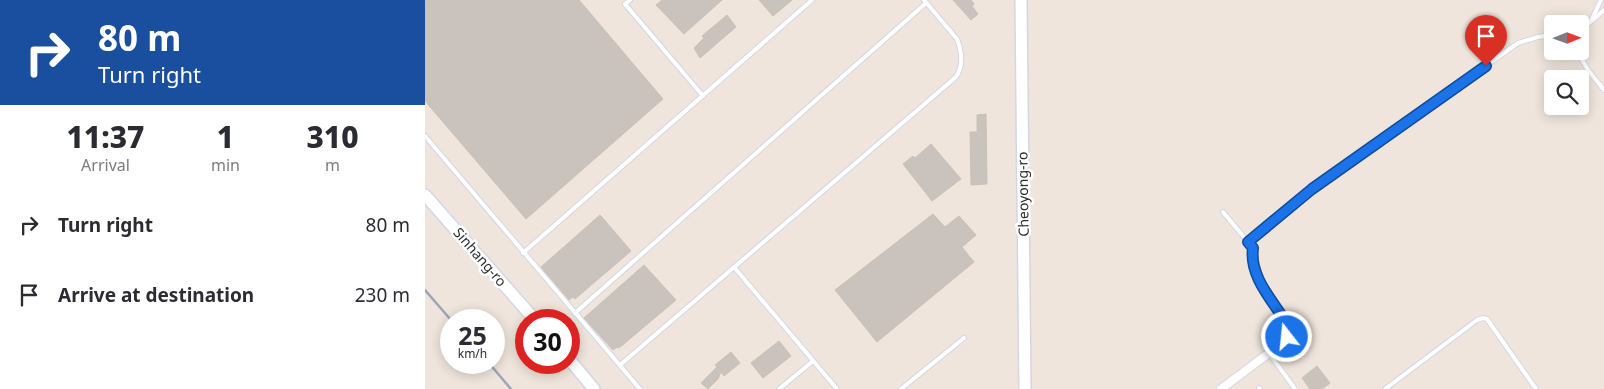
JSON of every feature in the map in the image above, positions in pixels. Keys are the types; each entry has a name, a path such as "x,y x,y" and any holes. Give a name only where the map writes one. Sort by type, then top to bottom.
{"street":[{"name":"Cheoyong-ro","path":"1021,0 1025,389"},
{"name":"Sinhang-ro","path":"425,195 525,309"},
{"path":"1221,389 1285,341 1289,330"},
{"path":"580,372 594,389"}],"lane":[{"path":"620,0 703,96"},
{"path":"625,4 630,0"},
{"path":"523,253 813,0"},
{"path":"1590,22 1601,0"},
{"path":"579,309 925,1 957,39 962,64 956,77 620,365"},
{"path":"1590,22 1604,10"},
{"path":"1248,242 1312,189 1518,43 1544,36"},
{"path":"1582,60 1604,90"},
{"path":"425,136 572,309"},
{"path":"1223,212 1253,248 1252,256 1261,284 1286,322 1289,330"},
{"path":"734,267 837,389"},
{"path":"1385,389 1477,320 1483,318 1487,319 1533,388"},
{"path":"580,319 640,389"},
{"path":"901,389 964,338"},
{"path":"1269,353 1295,389"},
{"path":"779,389 813,360"}],"building":[{"path":"425,0 579,0 663,99 526,219 425,101"},
{"path":"662,0 722,0 684,34 656,5"},
{"path":"759,0 792,0 773,16"},
{"path":"953,0 971,0 974,4 972,6 978,14 971,20"},
{"path":"727,15 736,27 700,58 694,48 704,38 702,36"},
{"path":"986,114 987,184 971,185 970,132 977,132 977,115"},
{"path":"931,144 961,179 932,201 903,164 913,156 915,158"},
{"path":"933,214 945,227 959,216 976,235 962,247 974,262 877,342 835,290"},
{"path":"600,215 631,251 575,299 573,297 569,300 541,267"},
{"path":"644,265 676,300 619,348 617,347 613,350 584,318"},
{"path":"779,341 791,356 763,378 751,363"},
{"path":"731,352 740,363 724,376 721,372 718,379 708,389 701,383 717,367 715,365"},
{"path":"1317,366 1330,383 1322,389 1310,389 1302,378"}],"railway":[{"path":"425,290 441,309"},
{"path":"498,374 511,389"}],"route":[{"path":"1287,337 1289,330 1286,322 1261,284 1252,256 1253,248 1248,242 1312,189 1486,66"}]}
